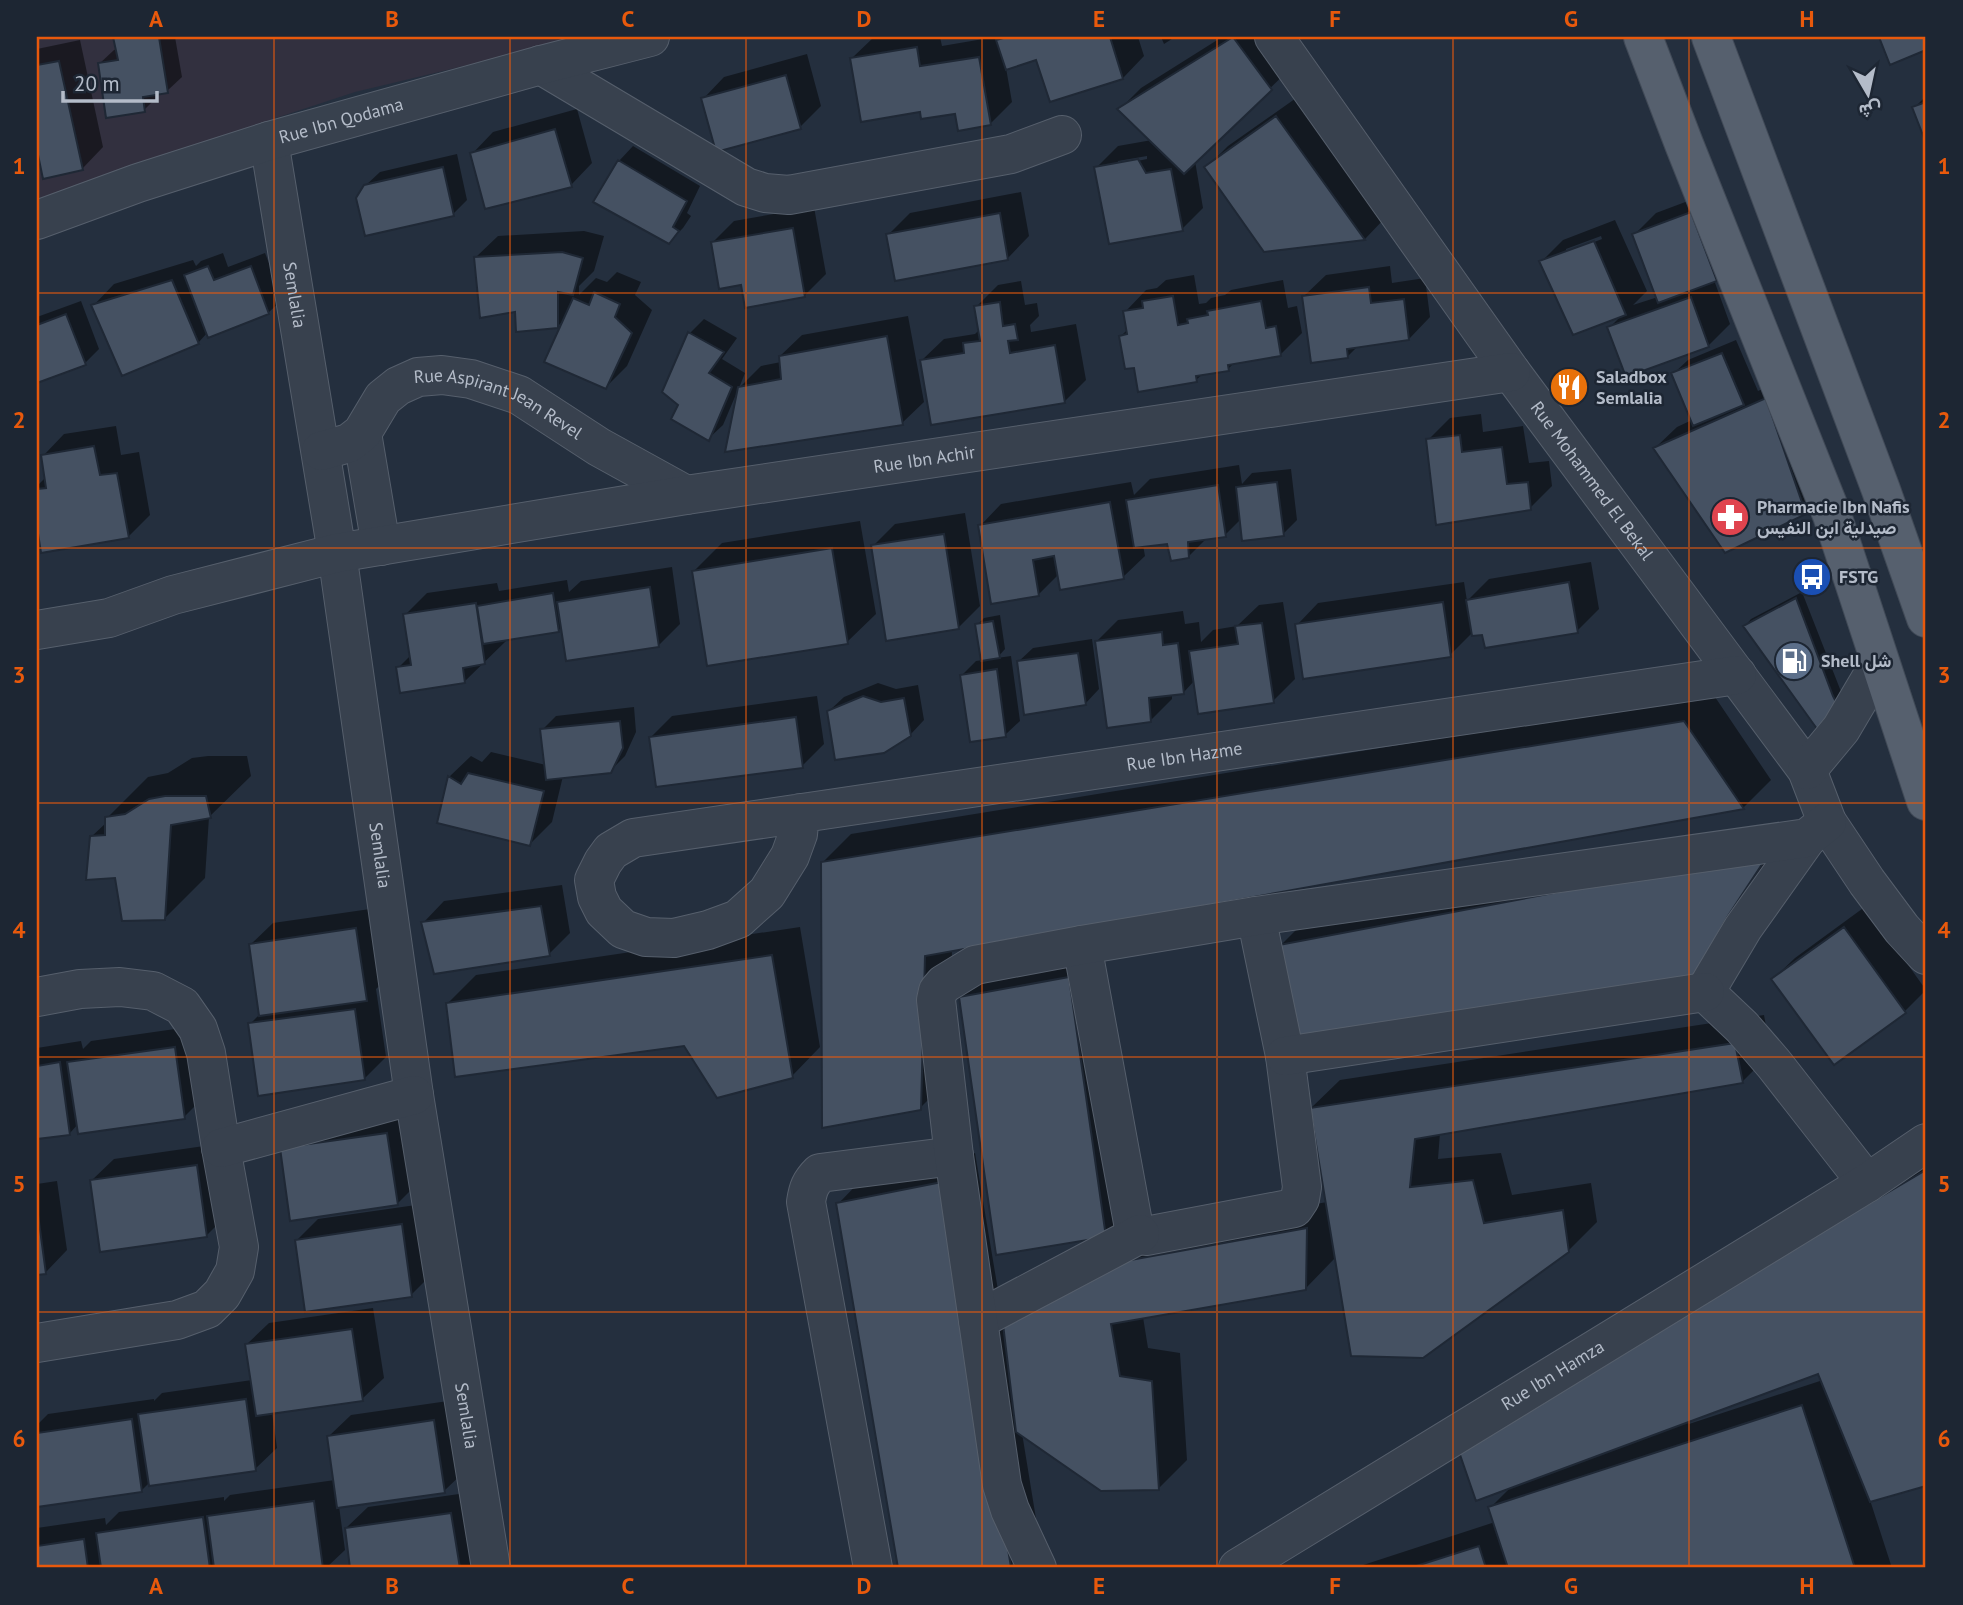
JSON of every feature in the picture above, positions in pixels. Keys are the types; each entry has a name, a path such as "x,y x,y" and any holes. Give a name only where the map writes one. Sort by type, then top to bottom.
{"main road":[{"path":"1643,37 1832,515 1926,801"},
{"path":"1712,37 1926,618"}],"street":[{"name":"Rue Ibn Qodama","path":"37,220 138,183 269,141 650,37"},
{"name":"Rue Mohammed El Bekal","path":"1274,37 1511,372 1807,769 1817,830 1867,882 1914,942"},
{"path":"541,65 746,187 765,193 789,195 1011,154 1062,135"},
{"name":"Semlalia","path":"269,141 321,450 414,1095 491,1568"},
{"name":"Rue Ibn Achir","path":"37,630 109,618 173,595 337,553 686,495 1511,372"},
{"name":"Rue Aspirant Jean Revel","path":"362,433 383,397 398,386 418,377 442,375 471,379 519,395 599,447 686,495"},
{"path":"321,450 349,443 362,433 381,546"},
{"path":"1807,769 1841,729 1880,663"},
{"name":"Rue Ibn Hazme","path":"800,813 798,834 790,856 767,893 737,919 708,930 674,938 646,937 623,929 604,911 597,897 594,880 603,862 611,851 633,838 800,813 1737,675"},
{"path":"1037,1568 1010,1510 1002,1485 954,1156 936,1000 937,991 944,984 975,965 1082,945 1817,830"},
{"path":"1705,992 1743,928 1817,830"},
{"path":"1082,945 1134,1227 1146,1236 1294,1208 1300,1199 1301,1187 1285,1056 1256,916"},
{"path":"37,997 80,989 120,987 153,991 182,1006 198,1029 206,1054 239,1247 235,1271 222,1294 207,1309 177,1320 37,1343"},
{"path":"1285,1056 1705,992"},
{"path":"1705,992 1742,1027 1774,1064 1867,1183"},
{"path":"221,1148 414,1095"},
{"name":"Rue Ibn Hamza","path":"1238,1568 1867,1183 1926,1143"},
{"path":"873,1568 806,1202 808,1188 820,1173 954,1156"},
{"path":"978,1320 1140,1234"}],"shaded area":[{"path":"37,37 586,37 355,92 161,156 37,204"}],"building":[{"path":"113,37 159,37 168,93 143,97 145,112 106,118 98,63 118,60"},
{"path":"1007,37 1110,37 1123,79 1050,102 1036,60 1006,70 996,40"},
{"path":"1233,37 1272,90 1184,174 1117,109"},
{"path":"1879,37 1926,37 1926,50 1890,65"},
{"path":"917,47 920,66 979,57 991,125 958,131 955,114 921,119 920,112 861,122 850,58"},
{"path":"59,61 83,170 43,179 37,150 37,65"},
{"path":"786,75 801,129 716,152 701,98"},
{"path":"1926,102 1926,143 1912,107"},
{"path":"1276,116 1365,240 1264,252 1204,167"},
{"path":"555,129 572,187 485,209 470,153"},
{"path":"1138,159 1146,173 1171,169 1183,231 1109,244 1094,167"},
{"path":"618,160 687,201 673,227 679,231 669,244 593,202"},
{"path":"443,167 454,216 365,236 356,198 364,185"},
{"path":"1691,212 1717,281 1658,303 1632,234"},
{"path":"1000,213 1008,260 895,281 886,234"},
{"path":"793,228 805,297 745,308 741,285 719,289 711,242"},
{"path":"1594,241 1626,315 1573,335 1539,261"},
{"path":"562,252 583,258 573,295 558,292 558,328 516,332 515,312 480,318 474,257"},
{"path":"208,266 214,280 251,266 269,314 208,338 184,275"},
{"path":"172,280 199,344 122,376 91,305"},
{"path":"1369,287 1371,303 1404,299 1409,340 1347,349 1348,358 1311,363 1302,296"},
{"path":"594,292 620,304 615,317 632,333 606,389 544,362 573,298 589,305"},
{"path":"1173,296 1178,325 1188,323 1187,319 1208,315 1207,311 1261,301 1266,328 1276,326 1281,356 1228,365 1229,371 1196,376 1197,382 1138,392 1134,368 1125,369 1119,336 1127,334 1123,311 1143,308 1142,301"},
{"path":"1691,297 1709,347 1626,377 1607,327"},
{"path":"1000,302 1003,326 1015,324 1018,340 1008,341 1010,353 1055,345 1065,403 931,425 920,360 964,353 963,343 980,341 974,306"},
{"path":"66,314 86,365 37,383 37,325"},
{"path":"688,332 724,352 709,373 732,387 709,441 671,419 678,405 662,392"},
{"path":"887,336 903,425 725,452 738,387 781,379 779,356"},
{"path":"1722,353 1744,405 1693,426 1671,373"},
{"path":"1766,398 1806,514 1725,553 1653,448"},
{"path":"1460,435 1462,452 1502,447 1507,484 1528,482 1531,510 1436,525 1426,439"},
{"path":"94,446 100,475 117,473 129,538 41,553 37,527 37,489 46,488 41,455"},
{"path":"1277,482 1284,536 1242,541 1236,487"},
{"path":"1218,485 1226,537 1188,542 1189,558 1171,561 1167,544 1134,548 1126,500"},
{"path":"1110,502 1124,579 1060,590 1054,556 1033,560 1039,596 991,604 978,525"},
{"path":"944,534 959,629 886,641 871,545"},
{"path":"832,548 848,644 707,666 692,571"},
{"path":"1569,582 1578,633 1485,648 1482,635 1472,636 1466,600"},
{"path":"650,587 659,647 566,661 557,602"},
{"path":"553,593 559,632 483,644 477,606"},
{"name":"Shell شل","path":"1796,598 1833,696 1844,717 1820,733 1743,626"},
{"path":"1443,602 1451,657 1303,679 1295,624"},
{"path":"476,603 485,664 463,668 465,683 400,693 396,667 411,665 403,614"},
{"path":"993,621 1000,658 981,661 975,624"},
{"path":"1262,623 1274,703 1198,714 1189,651 1238,644 1235,626"},
{"path":"1162,632 1163,645 1178,643 1184,694 1149,698 1151,722 1107,728 1095,641"},
{"path":"1078,653 1086,705 1024,715 1017,661"},
{"path":"997,669 1006,737 970,742 960,675"},
{"path":"863,696 881,702 904,698 911,736 884,753 835,760 827,711"},
{"path":"796,717 803,768 656,787 649,737"},
{"path":"620,721 623,748 611,773 546,780 540,729"},
{"path":"1684,721 1744,809 925,956 921,1110 822,1128 821,862"},
{"path":"468,773 544,791 530,846 437,823 448,776 461,784"},
{"path":"165,796 206,796 211,818 171,825 165,920 122,921 115,878 86,880 90,836 105,835 105,817 125,814 149,799"},
{"path":"1770,852 1728,916 1695,975 1299,1041 1279,945"},
{"path":"541,906 550,956 434,974 421,922"},
{"path":"1844,927 1906,1013 1834,1065 1771,979"},
{"path":"356,928 367,1001 259,1016 249,944"},
{"path":"772,955 793,1078 717,1098 684,1046 455,1077 446,1003"},
{"path":"1069,977 1106,1237 996,1255 959,997"},
{"path":"355,1009 365,1080 258,1096 248,1023"},
{"path":"1735,1043 1743,1083 1415,1139 1410,1187 1473,1180 1484,1223 1563,1210 1569,1252 1423,1358 1351,1356 1310,1108"},
{"path":"175,1047 185,1119 78,1134 67,1062"},
{"path":"60,1062 70,1135 37,1139 37,1066"},
{"path":"387,1133 398,1205 290,1221 280,1148"},
{"path":"197,1165 207,1237 100,1252 90,1180"},
{"path":"1926,1170 1926,1486 1870,1502 1818,1374 1476,1501 1457,1446"},
{"path":"947,1181 1011,1567 898,1568 836,1203"},
{"path":"37,1207 46,1274 37,1275"},
{"path":"402,1224 412,1297 305,1312 295,1240"},
{"path":"1307,1228 1306,1290 1111,1324 1120,1376 1152,1381 1159,1490 1101,1491 1016,1432 1003,1324 1125,1261"},
{"path":"352,1329 363,1401 256,1416 245,1344"},
{"path":"246,1399 256,1471 149,1486 138,1414"},
{"path":"1802,1405 1855,1568 1508,1568 1488,1507"},
{"path":"132,1419 142,1492 37,1507 37,1433"},
{"path":"434,1420 445,1493 337,1508 327,1436"},
{"path":"314,1501 323,1568 214,1568 207,1516"},
{"path":"451,1513 460,1568 350,1568 345,1528"},
{"path":"203,1517 210,1568 101,1568 96,1533"},
{"path":"84,1539 88,1568 37,1568 37,1546"},
{"path":"1479,1546 1486,1568 1410,1568"}],"place":[{"name":"Saladbox Semlalia","path":"1569,387"},
{"name":"Pharmacie Ibn Nafis صيدلية ابن النفيس","path":"1730,517"},
{"name":"FSTG","path":"1812,577"},
{"name":"Shell شل","path":"1794,661"}]}
